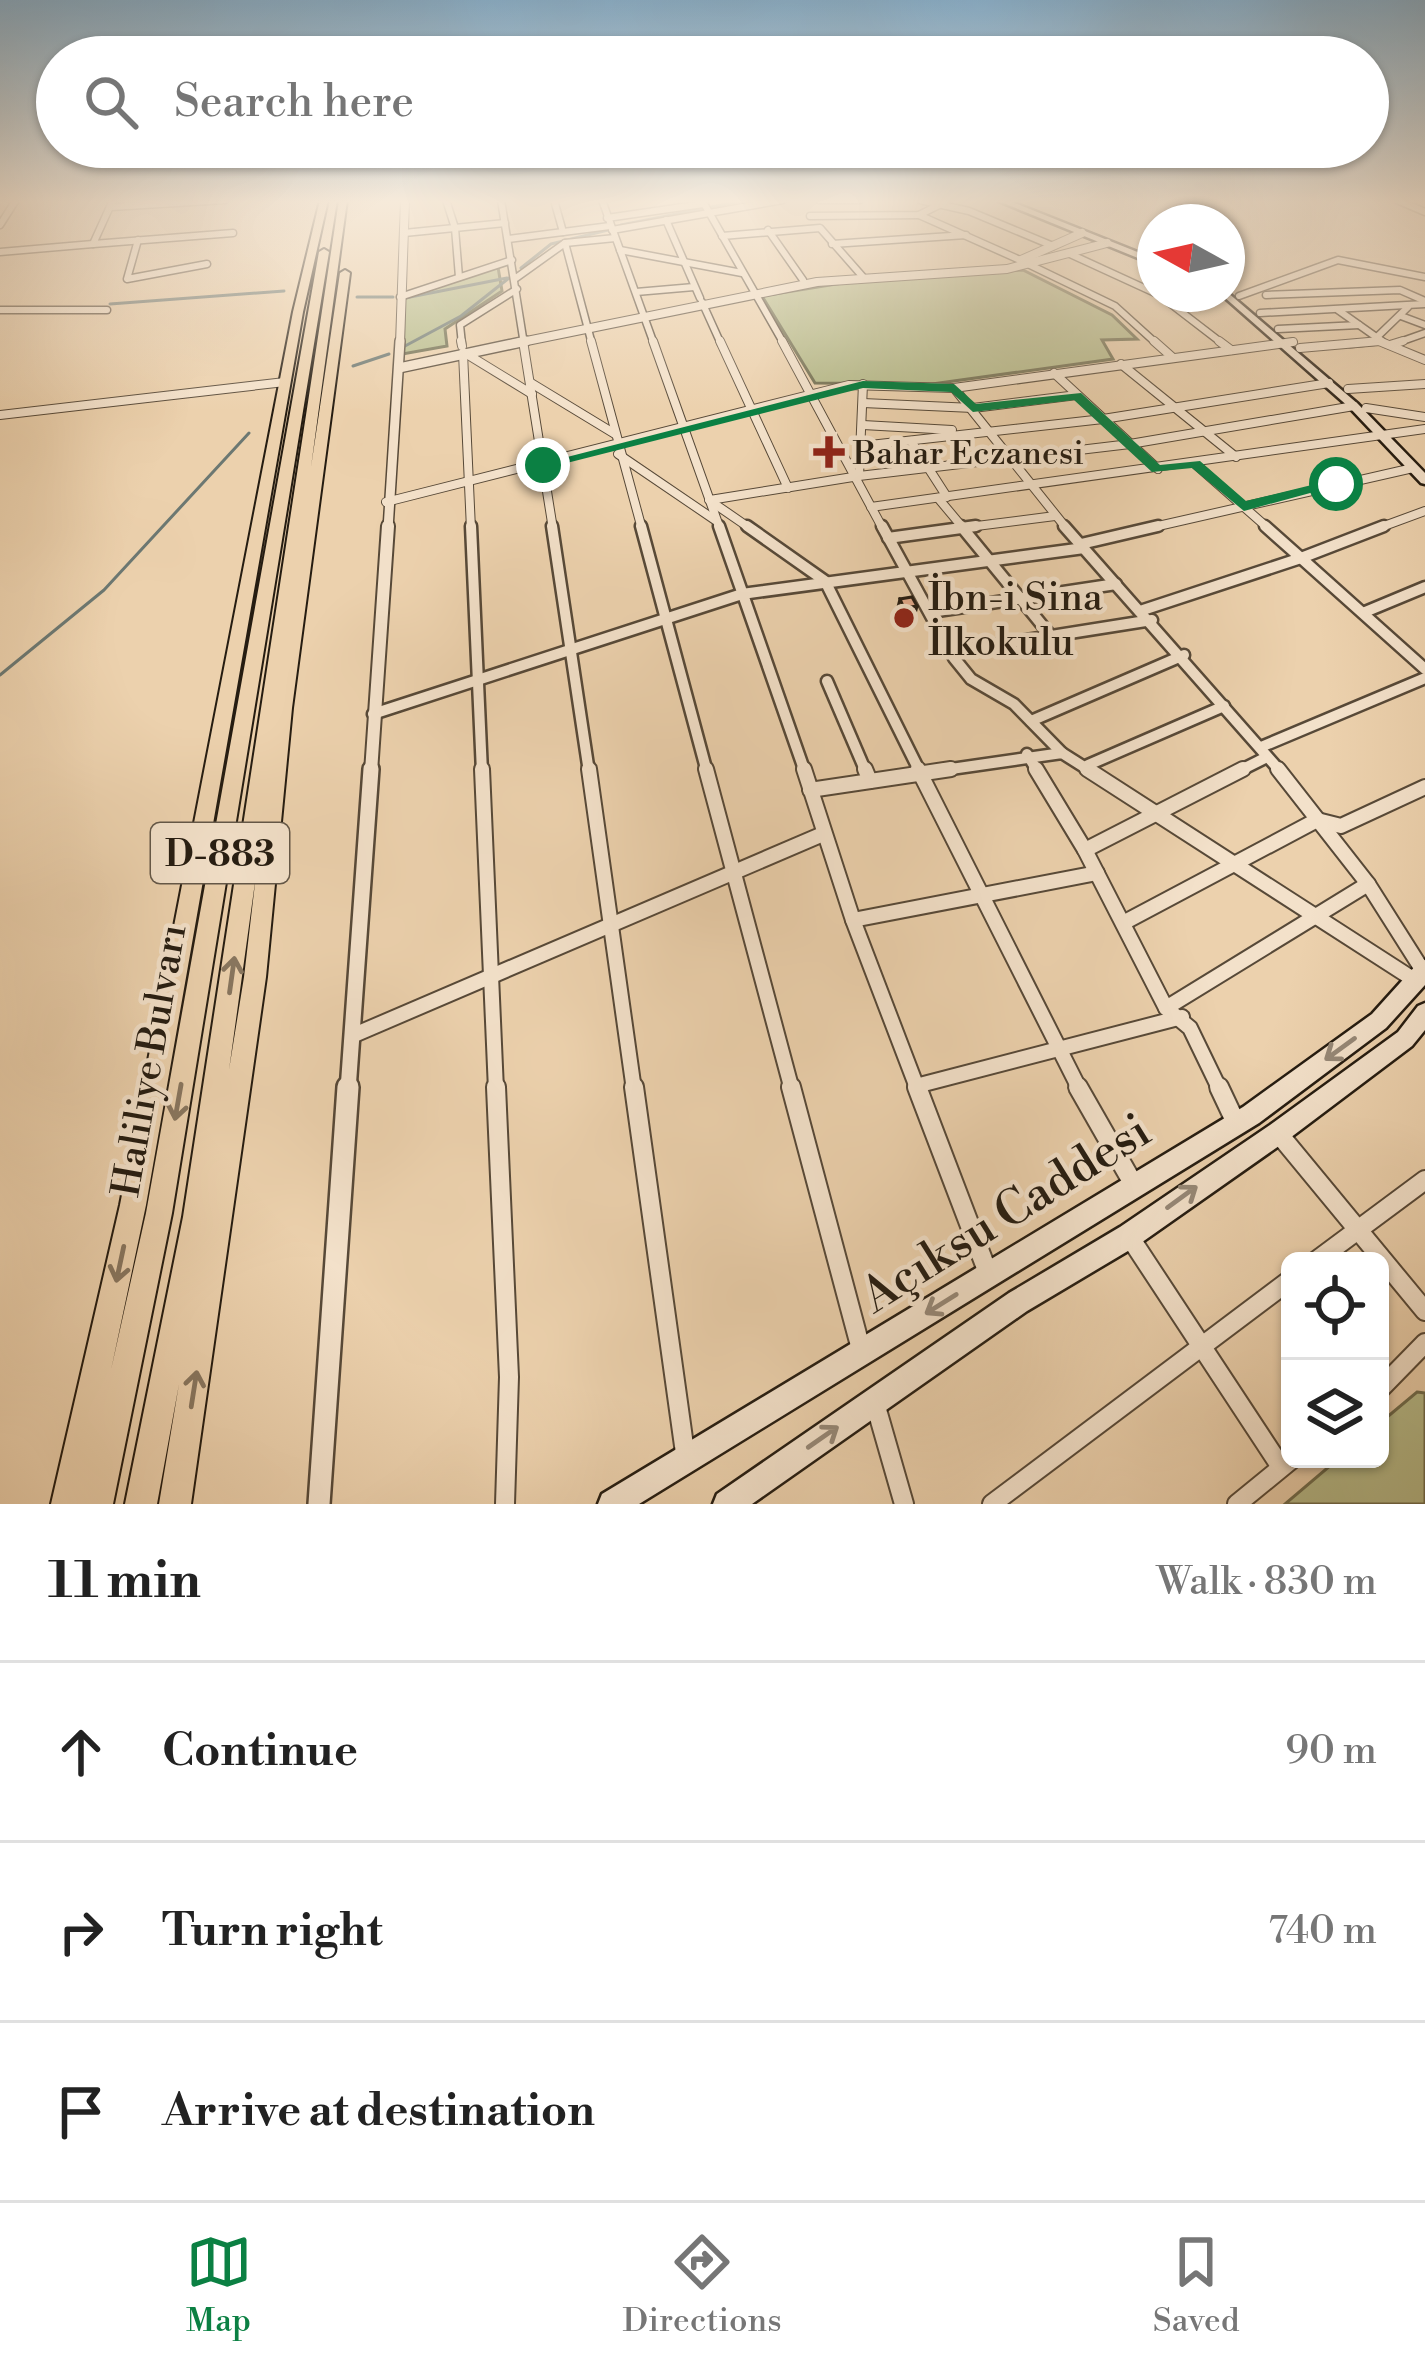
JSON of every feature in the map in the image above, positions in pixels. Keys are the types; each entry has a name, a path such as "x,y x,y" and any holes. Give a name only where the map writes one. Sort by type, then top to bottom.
{"highway":[{"path":"68,1504 133,1205 272,467 302,379 312,270"},
{"path":"324,270 326,277"},
{"name":"Haliliye Bulvarı","path":"326,270 326,277"},
{"name":"Haliliye Bulvarı","path":"98,1504 159,1213 302,379 328,270"},
{"path":"326,277 329,270"},
{"path":"175,1504 255,977 283,708 345,270"},
{"name":"Haliliye Bulvarı","path":"142,1504 196,1217 302,379"},
{"path":"302,379 318,455"}],"main road":[{"path":"1245,302 1278,329 1328,383 1360,407 1419,467 1425,480"},
{"path":"1245,304 1348,389 1360,407"},
{"name":"Açıksu Caddesi","path":"612,1504 1236,1123 1379,1021 1423,975"},
{"name":"Açıksu Caddesi","path":"727,1504 1018,1302 1129,1236 1278,1133 1406,1039 1425,1012"}],"street":[{"path":"130,270 128,278 172,270"},
{"path":"319,1504 399,364 402,270"},
{"path":"458,270 459,277"},
{"path":"400,297 480,270"},
{"path":"514,270 686,1461"},
{"path":"505,1504 509,1377 494,975 460,325 534,270"},
{"path":"572,270 862,1354"},
{"path":"627,270 853,920 989,1275"},
{"path":"685,270 788,488"},
{"path":"741,270 859,476 950,652 971,679 1031,721 1062,753 1088,765 1317,919 1423,975"},
{"path":"796,270 802,280"},
{"path":"856,270 861,275"},
{"path":"753,291 802,280 912,270"},
{"path":"399,364 753,291 861,275 942,270"},
{"path":"1041,270 1114,306 1172,357"},
{"path":"1106,270 1137,284"},
{"path":"1257,294 1305,270"},
{"path":"1245,293 1400,290 1425,278"},
{"path":"635,292 694,287"},
{"path":"1400,290 1425,302"},
{"path":"1315,293 1382,341 1425,361"},
{"path":"1280,294 1343,345"},
{"path":"1260,313 1408,307 1425,302"},
{"path":"1382,341 1408,307"},
{"path":"0,310 107,310"},
{"path":"1181,312 1231,350"},
{"path":"1401,316 1425,329"},
{"path":"1278,329 1359,325"},
{"path":"386,502 863,384 954,388 1231,350 1382,341 1425,329"},
{"path":"463,351 617,444 716,520"},
{"path":"1121,364 1236,457"},
{"path":"1054,374 1157,470"},
{"path":"0,416 302,379"},
{"path":"861,446 1103,419 1328,383"},
{"path":"859,476 863,384"},
{"path":"1348,389 1425,384"},
{"path":"954,388 1055,516 1184,655 1264,752 1368,884 1423,975"},
{"path":"863,403 973,408 1077,395"},
{"path":"709,500 859,476 1130,444 1360,407 1425,417"},
{"path":"863,424 990,432"},
{"path":"871,507 1425,430"},
{"path":"911,440 964,529 1051,637"},
{"path":"1084,850 1264,752 1425,674 1364,612 1195,464"},
{"path":"373,714 742,594 1083,546 1419,467"},
{"path":"709,500 825,580 924,772 1058,1051 1134,1185"},
{"path":"950,652 1051,637 1148,615 1425,511"},
{"path":"888,538 1055,516"},
{"path":"931,611 1116,584"},
{"path":"1364,612 1425,587"},
{"path":"1031,721 1184,655"},
{"path":"827,681 870,781"},
{"path":"1088,765 1224,706"},
{"path":"810,790 1028,754 1062,753"},
{"path":"1028,754 1236,1123"},
{"path":"1123,923 1317,820 1341,826 1425,787"},
{"path":"354,1035 823,834"},
{"path":"853,920 1097,873"},
{"path":"916,1086 1058,1051 1174,1012 1368,884"},
{"path":"1278,1133 1425,1311"},
{"path":"1328,1252 1425,1180"},
{"path":"1129,1236 1281,1455"},
{"path":"992,1504 1281,1287"},
{"path":"1389,1380 1425,1343"},
{"path":"874,1402 904,1504"},
{"path":"1237,1504 1281,1468"}],"green space":[{"path":"499,270 502,291 445,329 447,346 397,355 402,298"},
{"path":"1023,270 1112,315 1137,339 1102,340 1113,359 932,384 815,383 762,296 861,280"},
{"path":"1417,1392 1425,1393 1425,1504 1285,1504 1327,1468 1389,1468 1389,1415"}],"building":[{"path":"912,597 917,606 904,608 900,599"}],"waterway":[{"path":"405,298 507,278"},
{"path":"405,346 461,316 509,278"},
{"path":"110,304 284,291"},
{"path":"357,297 393,297"},
{"path":"353,366 389,354"},
{"path":"0,675 104,590 249,433"}],"place":[{"name":"Bahar Eczanesi","path":"829,452"},
{"name":"İbn-i Sina İlkokulu","path":"904,618"}],"route":[{"path":"543,465 863,384 954,388 973,408 1077,395 1157,470 1195,464 1244,506 1336,484"}]}
